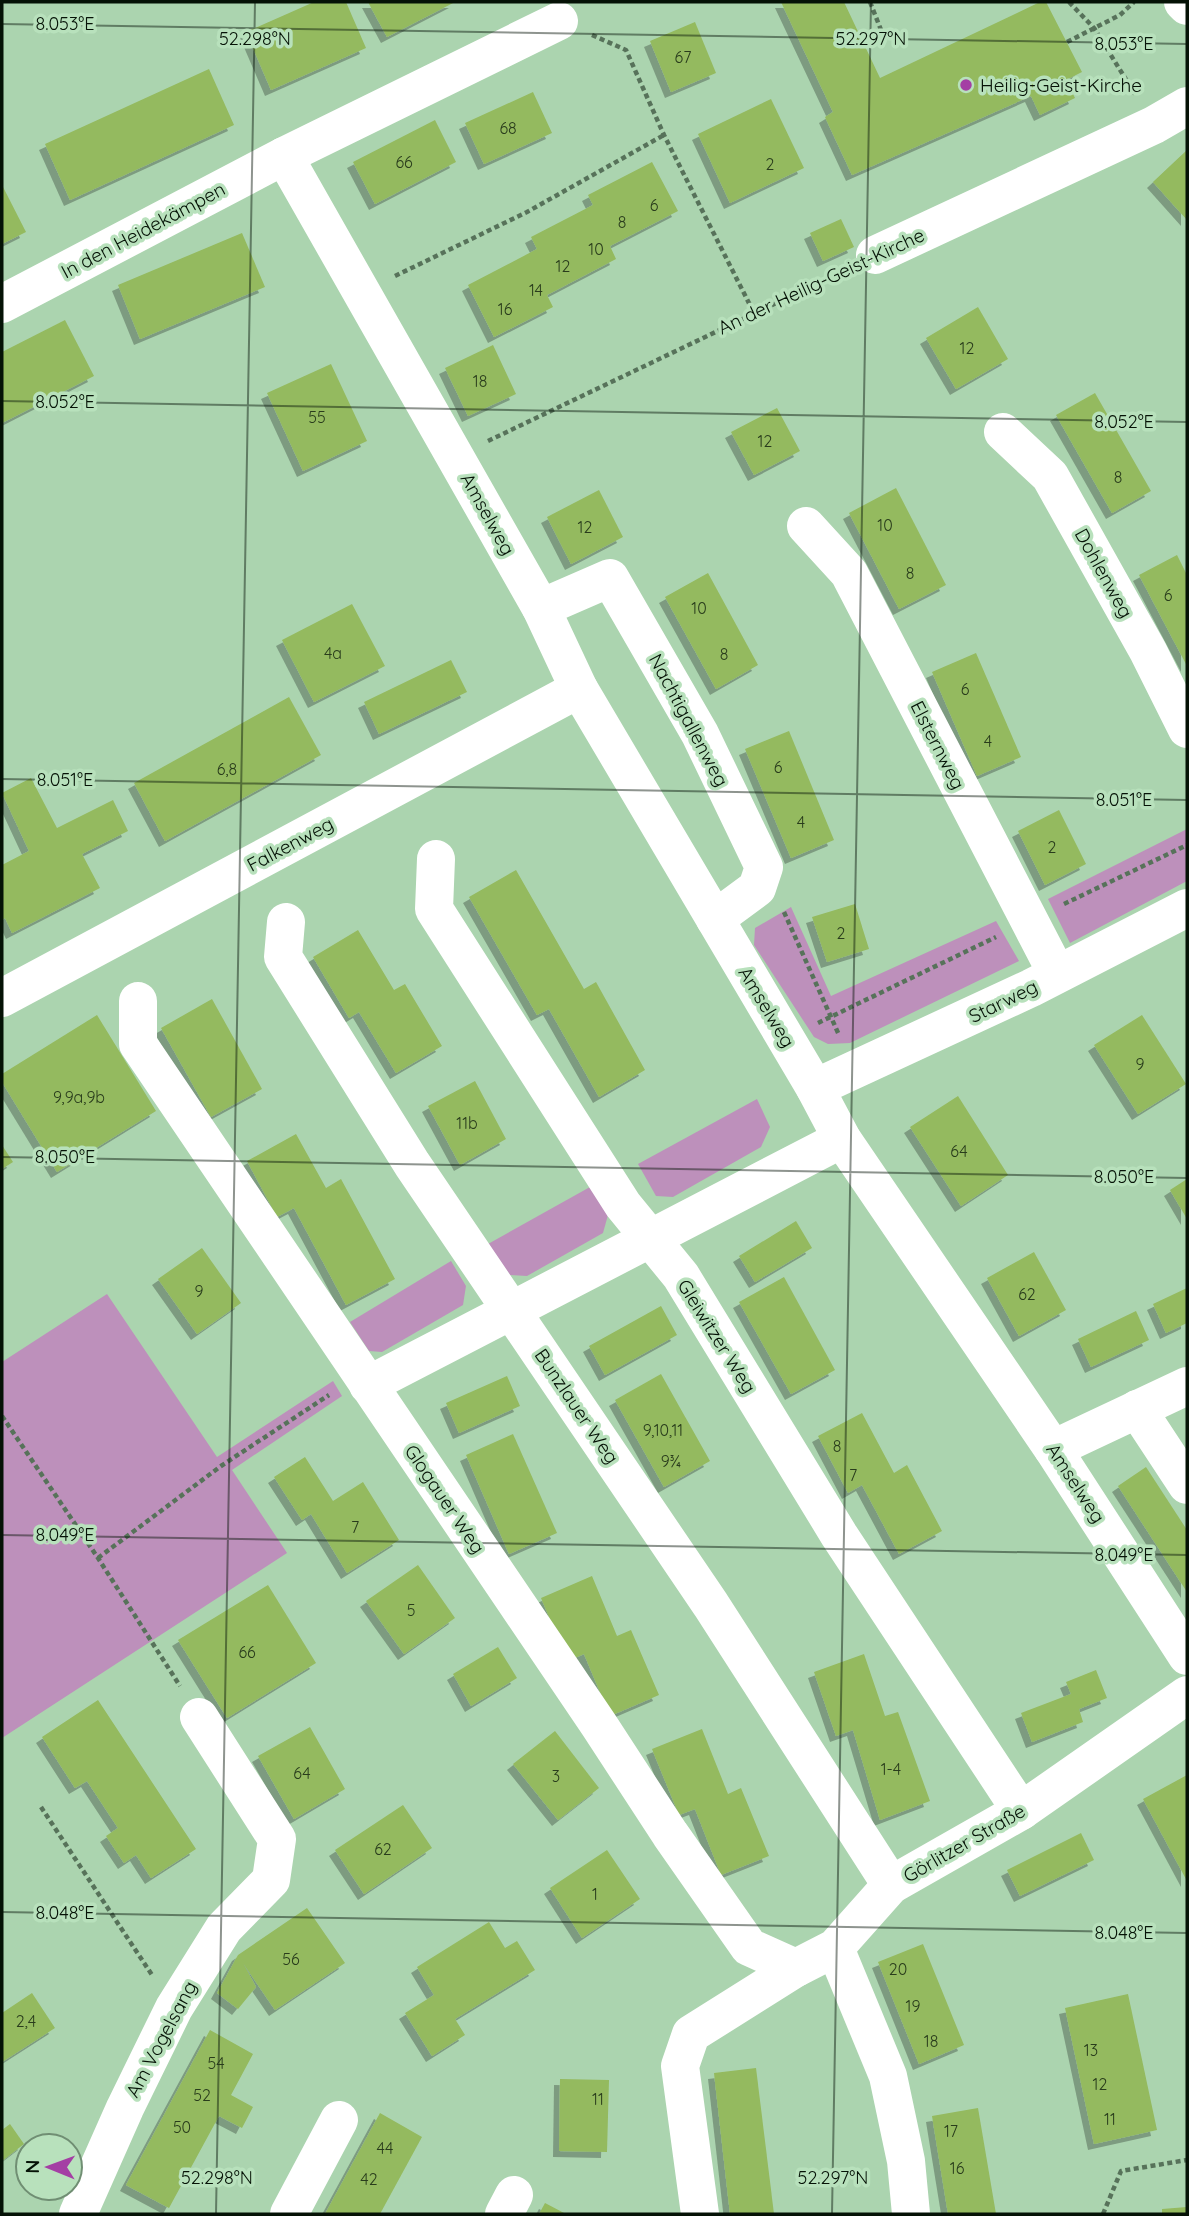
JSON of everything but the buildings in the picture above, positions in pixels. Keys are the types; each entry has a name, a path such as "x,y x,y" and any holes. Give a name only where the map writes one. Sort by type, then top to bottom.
{"street":[{"path":"1183,2 1187,6"},
{"path":"284,156 559,21"},
{"name":"An der Heilig-Geist-Kirche","path":"875,256 1154,125 1187,106"},
{"name":"Amselweg","path":"284,156 541,608 579,689 786,1038 842,1139 1054,1449 1187,1656"},
{"name":"In den Heidekämpen","path":"2,304 284,156"},
{"name":"Dohlenweg","path":"1003,432 1050,476 1148,651 1187,729"},
{"name":"Elsternweg","path":"806,526 849,573 1058,974"},
{"name":"Nachtigallenweg","path":"541,608 610,578 700,734 764,867"},
{"name":"Falkenweg","path":"2,998 579,689"},
{"name":"Gleiwitzer Weg","path":"436,859 435,909 623,1205 681,1276 839,1535 1021,1811"},
{"path":"715,919 757,888 764,867"},
{"name":"Starweg","path":"815,1088 1058,974 1187,908"},
{"name":"Bunzlauer Weg","path":"286,922 283,957 412,1164 711,1605 891,1885"},
{"name":"Glogauer Weg","path":"138,1001 138,1044 670,1834 749,1947 796,1968"},
{"path":"368,1385 842,1139"},
{"path":"1054,1449 1187,1386"},
{"path":"1137,1409 1187,1485"},
{"name":"Görlitzer Straße","path":"700,2214 680,2066 691,2034 796,1968 835,1948 891,1885 1021,1811 1187,1695"},
{"name":"Am Vogelsang","path":"79,2214 125,2108 174,2008 224,1928 271,1880 276,1839 199,1717"},
{"path":"835,1948 888,2076 906,2161 911,2214"},
{"path":"289,2214 339,2120"}],"path":[{"path":"870,2 885,40"},
{"path":"1069,2 1094,29 1154,125"},
{"path":"1067,42 1120,15 1134,2"},
{"path":"559,21 626,50 664,135 754,313"},
{"path":"363,292 527,212 664,135"},
{"name":"An der Heilig-Geist-Kirche","path":"455,456 875,256"},
{"path":"786,1038 1187,845"},
{"path":"764,867 856,1071"},
{"path":"99,1558 221,1466 338,1389 368,1385"},
{"path":"2,1416 99,1558 199,1717"},
{"path":"41,1807 174,2008"},
{"path":"1103,2214 1121,2171 1187,2160"}],"shaded area":[{"path":"1187,829 1187,881 1070,943 1048,899"},
{"path":"791,907 831,996 996,921 1019,961 850,1043 828,1044 814,1037 754,945 755,928"},
{"path":"757,1099 770,1127 761,1147 673,1197 656,1196 638,1164"},
{"path":"590,1187 608,1215 603,1233 527,1276 510,1275 488,1244"},
{"path":"451,1261 466,1286 463,1305 382,1352 369,1351 350,1322"},
{"path":"107,1294 217,1457 333,1381 342,1396 232,1470 287,1553 2,1738 2,1362"}],"place":[{"name":"Heilig-Geist-Kirche","path":"966,85"}]}
